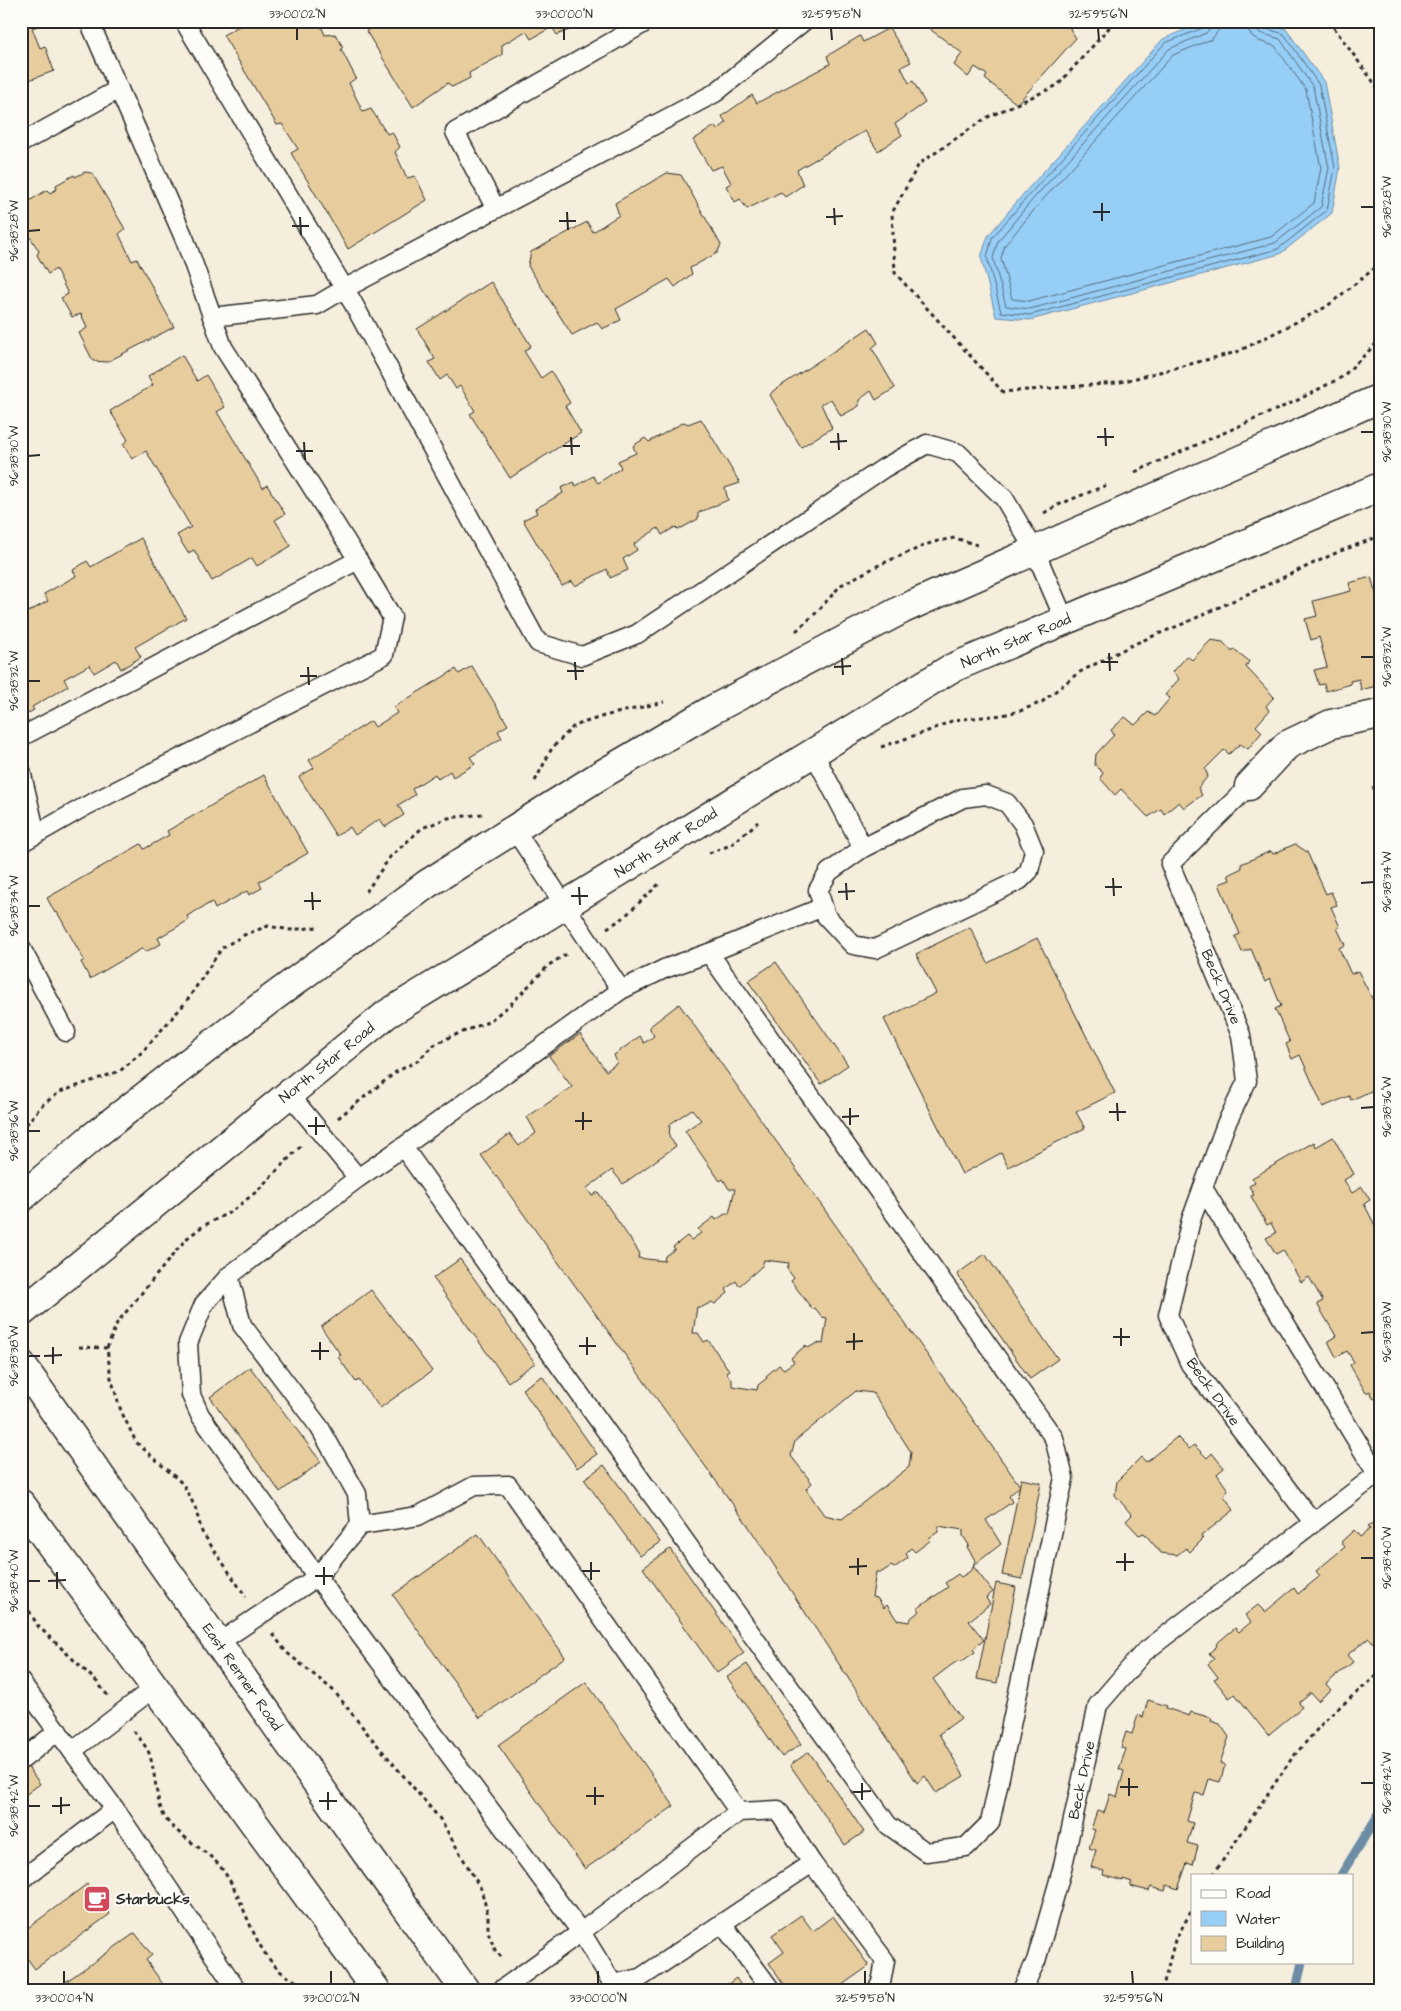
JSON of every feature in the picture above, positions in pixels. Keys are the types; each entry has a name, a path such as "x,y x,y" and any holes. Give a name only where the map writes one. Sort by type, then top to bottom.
{"main road":[{"path":"21,1198 91,1138 268,1001 427,884 599,776 710,711 903,609 1380,398"},
{"name":"North Star Road","path":"21,1313 387,1014 813,752 950,669 1380,487"},
{"name":"Beck Drive","path":"1249,786 1287,744 1331,724 1380,714"},
{"name":"East Renner Road","path":"21,1364 465,1990"},
{"path":"21,1504 376,1990"}],"lane":[{"path":"21,843 84,807 384,655 392,617 358,560 223,348 185,240 89,21"},
{"path":"184,21 344,289 538,643 582,656 637,634 884,468 927,444 958,453 1004,498 1035,551 1064,621"},
{"path":"496,209 455,132 648,21"},
{"path":"212,317 317,305 715,92 804,21"},
{"path":"21,143 119,89"},
{"path":"21,737 358,560"},
{"path":"813,752 863,848"},
{"path":"21,771 36,834"},
{"name":"Beck Drive","path":"1022,1990 1036,1961 1062,1870 1098,1705 1143,1653 1313,1522 1190,1364 1168,1315 1191,1220 1226,1124 1247,1081 1241,1035 1170,864 1249,786"},
{"path":"986,795 1007,803 1023,824 1034,851 1030,871 1020,880 875,950 853,945 826,916 818,890 830,872 863,848 963,798 986,795"},
{"path":"514,828 621,990"},
{"path":"812,1863 640,1978 613,1984 581,1932 317,1577 200,1415 190,1395 188,1344 204,1304 229,1276 358,1178 621,990 664,969 823,907"},
{"path":"21,948 66,1032"},
{"path":"402,1147 888,1825 926,1852 966,1847 990,1823 1044,1573 1064,1478 1054,1438 709,953"},
{"path":"289,1094 358,1178"},
{"path":"1203,1188 1379,1473 1313,1522"},
{"path":"229,1276 242,1325 320,1428 357,1494 360,1525"},
{"path":"218,1643 317,1577 360,1525 418,1516 474,1486 508,1484 739,1812"},
{"path":"21,1682 115,1809 238,1990"},
{"path":"72,1751 155,1687"},
{"path":"23,1759 58,1731"},
{"path":"21,1880 115,1809"},
{"path":"501,1990 739,1812 778,1810 812,1863 886,1961 881,1983 877,1990"},
{"path":"722,1923 771,1990"}],"path":[{"path":"1115,21 1058,84 986,118 919,164 892,213 893,256 896,272 1003,392 1117,383 1237,352 1326,307 1380,264"},
{"path":"1329,21 1380,91"},
{"path":"877,749 954,720 1002,716 1042,702 1078,673 1134,644 1185,623 1338,552 1380,536"},
{"path":"705,855 731,845 761,820"},
{"path":"518,1978 495,1950 488,1932 488,1915 481,1888 440,1819 334,1691 286,1652 202,1532 195,1507 183,1484 136,1442 121,1412 113,1386 108,1348 117,1323 186,1239 203,1226 232,1211 256,1192 300,1147 396,1072 419,1060 432,1046 488,1022 510,1005 549,965 622,919 664,879"},
{"path":"79,1347 108,1348"},
{"path":"21,1598 38,1626 97,1682 122,1713 150,1754 156,1789 165,1817 186,1838 218,1864 234,1890 254,1936 276,1968 297,1983 315,1990"},
{"path":"1214,1874 1292,1758 1329,1716 1380,1673"},
{"path":"1162,1990 1175,1940 1191,1912"}],"water":[{"path":"1257,21 1286,29 1324,82 1340,168 1332,213 1280,254 1030,320 996,317 981,257 988,236 1025,192 1163,39 1203,22"}],"building":[{"path":"21,21 40,21 41,25 32,28 40,48 45,46 54,71 21,83"},
{"path":"248,21 319,21 325,35 335,34 343,47 341,49 356,78 349,83 363,112 371,109 387,134 392,132 400,147 395,152 407,178 415,176 427,200 348,249 291,153 298,149 282,124 277,125 223,35"},
{"path":"382,21 575,21 576,27 557,35 552,27 531,39 526,31 502,45 502,55 469,73 470,78 452,87 448,83 413,107 366,31"},
{"path":"919,21 1068,21 1072,25 1070,29 1076,38 1017,104 985,79 987,75 975,67 968,77 954,65 962,53"},
{"path":"889,28 911,62 901,67 909,83 913,81 925,103 895,124 902,135 878,151 865,131 797,170 803,185 785,197 781,192 747,209 740,199 735,202 726,186 731,183 722,166 711,170 693,140 715,126 717,130 726,123 722,116 752,95 757,103 830,64 827,56 860,36 863,42"},
{"path":"85,172 92,173 125,229 119,234 132,261 137,259 174,327 107,362 93,361 79,333 87,328 81,314 72,317 61,298 68,294 56,269 48,274 37,255 39,251 21,223 21,206 47,190 50,193 57,189 56,185 74,175 75,177"},
{"path":"667,173 681,175 721,245 717,253 690,268 692,274 675,287 669,279 616,309 621,320 602,329 597,322 572,335 528,266 531,252 587,222 593,232 619,215 615,203"},
{"path":"491,282 531,346 524,351 541,378 551,371 570,403 565,406 581,433 510,478 470,414 475,411 460,386 456,389 447,375 440,380 429,362 435,359 417,329"},
{"path":"869,328 878,343 872,348 895,388 876,400 871,391 859,400 859,406 841,416 831,399 821,404 832,428 801,447 770,395 773,391"},
{"path":"182,355 197,381 206,375 225,407 217,412 263,488 267,485 285,514 275,520 291,546 257,566 252,558 212,581 194,550 188,553 177,535 191,527 146,451 132,459 123,444 128,440 110,411 153,385 148,376"},
{"path":"701,419 740,483 725,488 728,500 698,513 698,519 678,530 675,527 662,535 658,528 634,544 637,550 623,559 628,570 610,578 607,569 575,586 572,581 562,586 523,520 537,513 535,509 563,493 561,488 574,482 576,486 593,476 598,483 621,468 618,461 636,453 633,446 645,438 649,442 684,422 688,424"},
{"path":"141,538 186,618 135,647 141,657 121,669 116,660 94,673 90,665 64,679 68,686 32,707 34,710 21,717 21,610 25,608 28,612 48,601 44,594 76,576 73,570 87,561 91,567"},
{"path":"1371,577 1377,597 1380,596 1380,685 1361,690 1359,679 1350,681 1351,684 1326,691 1324,684 1319,685 1314,670 1327,667 1319,637 1311,640 1305,619 1317,616 1313,601 1351,591 1349,583"},
{"path":"1211,640 1223,642 1232,652 1234,649 1249,661 1246,667 1274,697 1266,706 1269,711 1256,726 1262,732 1248,749 1240,744 1229,754 1224,750 1205,769 1208,776 1198,788 1202,795 1184,808 1179,802 1164,814 1161,809 1148,817 1121,789 1115,795 1100,778 1103,773 1095,765 1096,754 1114,735 1111,730 1125,717 1135,725 1148,712 1155,716 1170,698 1165,695 1179,679 1173,672 1187,656 1192,660"},
{"path":"472,666 508,725 498,731 502,738 470,757 475,764 453,777 450,771 438,779 435,774 412,789 415,795 398,805 404,815 385,827 380,819 355,835 350,827 336,836 299,777 314,768 309,760 371,721 375,727 397,713 394,707 456,669 459,674"},
{"path":"264,775 308,853 259,882 262,888 249,895 247,891 215,909 212,902 187,916 189,920 158,938 161,944 145,952 143,948 90,979 81,962 84,960 47,898 141,844 144,849 169,835 167,831"},
{"path":"1380,783 1380,807 1372,787"},
{"path":"1295,844 1307,852 1326,894 1331,892 1337,905 1331,907 1340,927 1337,928 1345,945 1339,948 1351,974 1358,971 1375,1004 1380,1002 1380,1082 1378,1082 1380,1087 1351,1100 1349,1096 1323,1107 1300,1055 1292,1059 1286,1044 1290,1042 1275,1009 1281,1006 1270,979 1265,982 1251,949 1242,952 1235,936 1240,934 1219,884 1230,880 1228,875 1242,868 1241,864 1271,851 1273,854"},
{"path":"970,927 988,963 1037,938 1115,1093 1076,1112 1085,1128 1008,1167 1001,1153 962,1174 884,1019 936,993 916,954"},
{"path":"776,962 848,1065 821,1084 748,981"},
{"path":"679,1004 1020,1486 1009,1496 1012,1502 986,1520 1001,1544 973,1566 993,1592 986,1598 990,1604 969,1621 984,1640 973,1649 975,1652 961,1662 959,1660 933,1679 961,1718 939,1734 964,1776 936,1793 925,1776 917,1783 747,1524 481,1155 510,1134 519,1146 536,1133 527,1117 572,1087 549,1056 580,1034 606,1071 617,1063 614,1055 640,1036 644,1043 654,1036 649,1027","holes":["692,1109 701,1120 685,1131 720,1181 723,1179 729,1189 735,1189 729,1214 725,1214 716,1220 714,1217 698,1229 701,1233 691,1240 687,1236 673,1247 675,1249 665,1256 664,1261 638,1258 639,1252 598,1192 592,1196 587,1188 612,1170 623,1184 676,1146 669,1137 670,1124","764,1260 789,1263 787,1269 794,1278 791,1281 813,1310 815,1308 822,1317 827,1318 823,1344 817,1343 808,1348 806,1345 791,1358 794,1362 784,1369 779,1365 758,1385 757,1390 732,1386 732,1381 726,1372 729,1370 708,1340 704,1342 698,1333 693,1333 697,1307 702,1307 712,1302 715,1304 728,1293 726,1289 736,1281 739,1286 762,1266","856,1391 873,1393 911,1452 909,1467 842,1519 824,1515 806,1489 812,1483 791,1456 795,1441","938,1526 963,1530 963,1536 969,1545 967,1547 975,1560 972,1570 961,1577 958,1574 945,1583 948,1587 918,1608 920,1611 909,1622 897,1620 887,1605 884,1608 877,1598 872,1597 876,1572 882,1572 891,1566 894,1568 908,1558 906,1553 911,1548 915,1552 931,1540 929,1538 938,1532"]},
{"path":"1333,1137 1354,1174 1344,1180 1352,1193 1362,1187 1370,1200 1364,1204 1380,1235 1377,1239 1380,1243 1380,1396 1374,1399 1370,1391 1366,1393 1350,1365 1354,1362 1347,1351 1336,1357 1328,1341 1336,1336 1317,1304 1323,1301 1309,1277 1301,1282 1283,1250 1276,1254 1266,1238 1276,1233 1271,1223 1267,1225 1251,1196 1254,1195 1249,1186 1255,1183 1252,1178 1314,1142 1316,1147"},
{"path":"985,1254 1058,1359 1030,1379 957,1274"},
{"path":"460,1259 535,1363 508,1382 433,1278"},
{"path":"371,1290 432,1371 380,1408 359,1380 356,1382 338,1357 341,1355 321,1327"},
{"path":"250,1367 321,1462 280,1492 210,1397"},
{"path":"542,1376 597,1454 577,1468 522,1389"},
{"path":"1177,1437 1189,1449 1194,1445 1207,1458 1212,1453 1224,1468 1217,1474 1228,1490 1224,1496 1234,1510 1201,1536 1203,1539 1190,1552 1186,1548 1177,1555 1161,1553 1144,1533 1139,1535 1126,1521 1132,1515 1115,1495 1117,1481 1141,1457 1146,1462"},
{"path":"604,1465 660,1542 640,1556 584,1479"},
{"path":"1021,1479 1041,1483 1022,1579 1002,1575"},
{"path":"1380,1518 1380,1640 1374,1644 1369,1638 1347,1655 1353,1662 1326,1684 1331,1690 1318,1701 1311,1693 1299,1703 1302,1707 1268,1735 1235,1694 1229,1698 1214,1679 1218,1677 1208,1664 1214,1659 1209,1653 1217,1646 1216,1644 1235,1628 1239,1632 1251,1622 1245,1615 1258,1605 1265,1612 1294,1588 1298,1594 1320,1576 1316,1571 1345,1547 1341,1542 1354,1530 1360,1537 1370,1529 1368,1527"},
{"path":"478,1534 565,1657 480,1718 393,1595"},
{"path":"670,1549 744,1653 717,1673 643,1568"},
{"path":"996,1583 1016,1587 997,1683 977,1679"},
{"path":"747,1664 801,1744 782,1757 727,1677"},
{"path":"586,1682 674,1806 585,1869 498,1745"},
{"path":"1148,1700 1189,1716 1191,1712 1212,1718 1211,1721 1220,1724 1229,1737 1220,1763 1225,1765 1220,1782 1209,1779 1204,1795 1195,1793 1187,1821 1193,1823 1187,1843 1198,1846 1193,1865 1187,1863 1178,1889 1167,1885 1165,1891 1151,1887 1149,1891 1130,1886 1132,1882 1103,1875 1104,1871 1091,1867 1096,1850 1089,1848 1095,1830 1091,1829 1097,1811 1104,1813 1110,1794 1117,1797 1124,1771 1119,1769 1126,1749 1121,1748 1126,1732 1132,1734 1138,1715 1143,1717"},
{"path":"809,1752 864,1832 845,1845 790,1765"},
{"path":"21,1757 40,1784 21,1798"},
{"path":"87,1884 110,1914 35,1969 21,1950 21,1933"},
{"path":"801,1915 813,1931 833,1916 869,1966 835,1990 788,1990 769,1963 784,1952 772,1935"},
{"path":"135,1933 152,1955 146,1960 167,1990 54,1990"},
{"path":"736,1978 744,1990 720,1990"}],"waterway":[{"path":"1342,1874 1380,1812"},
{"path":"1296,1990 1302,1964"}],"place":[{"name":"Starbucks","path":"97,1899"}]}
